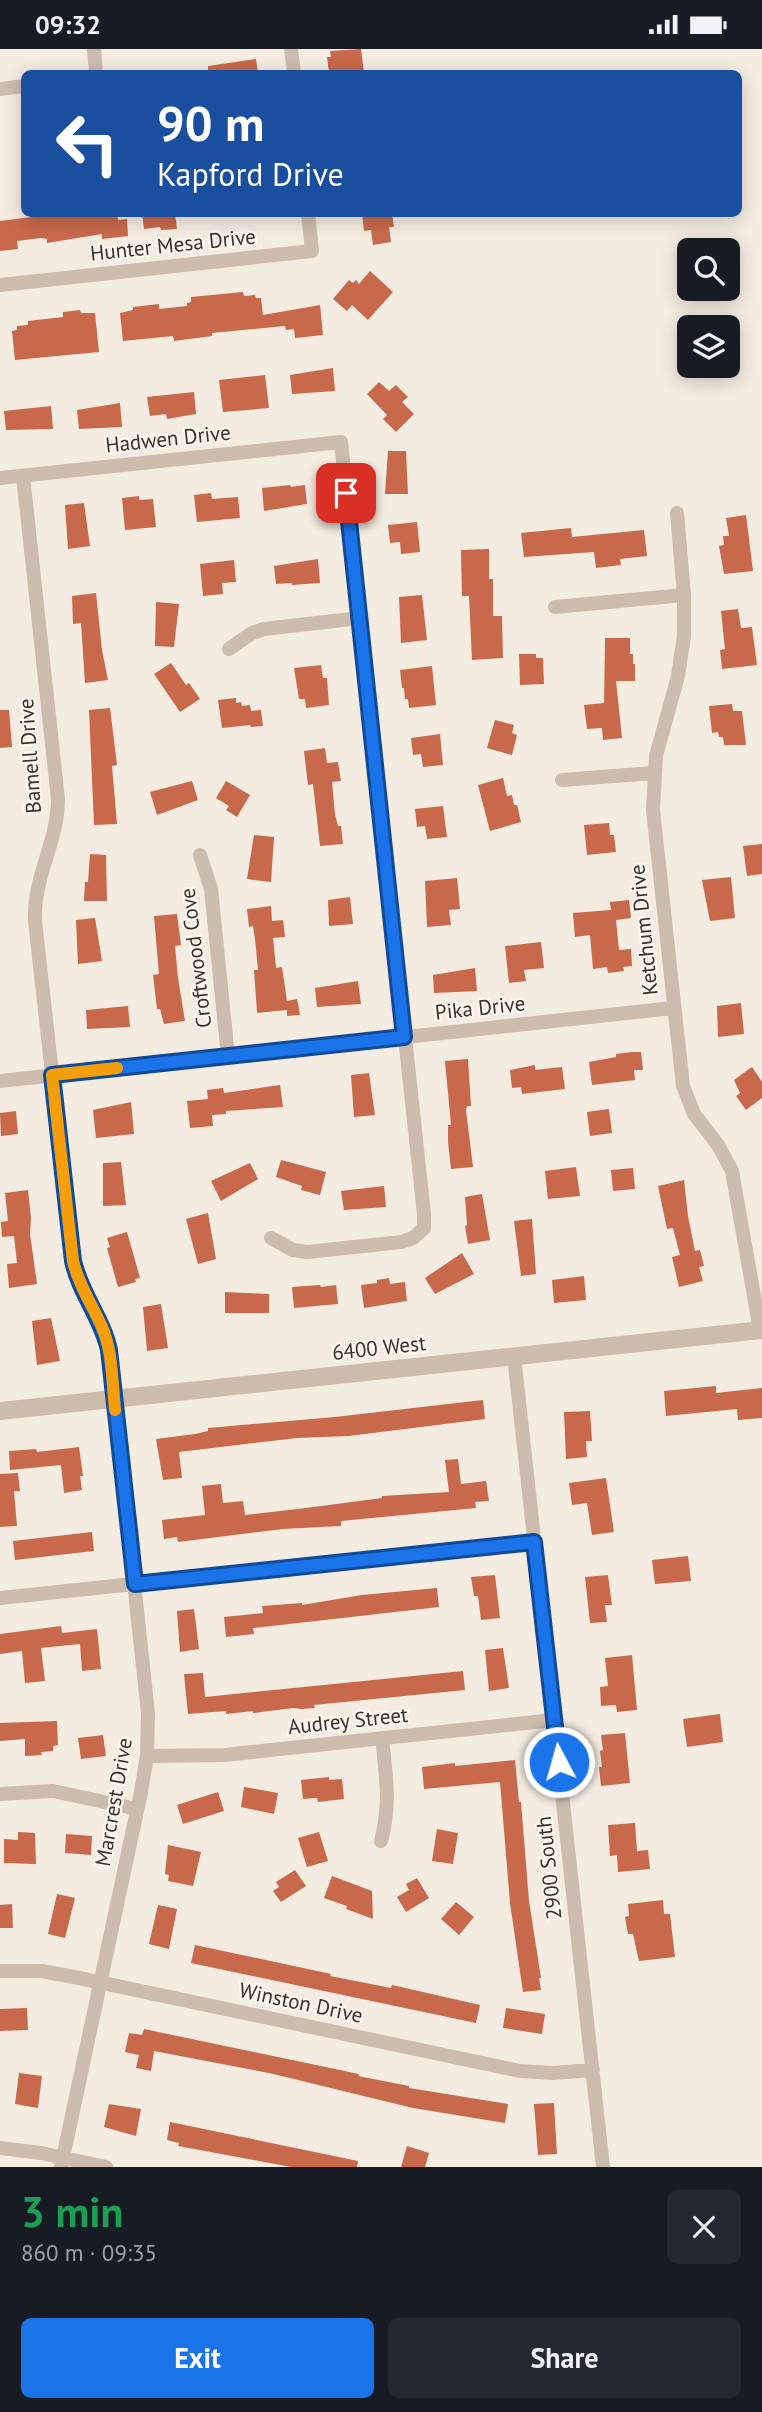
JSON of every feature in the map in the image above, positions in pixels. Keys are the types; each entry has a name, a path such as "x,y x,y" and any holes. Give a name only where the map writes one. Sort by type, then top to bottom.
{"street":[{"path":"94,49 96,70"},
{"path":"291,49 293,70"},
{"path":"0,89 21,86"},
{"name":"Hunter Mesa Drive","path":"0,285 312,251 308,217"},
{"name":"Hadwen Drive","path":"0,478 341,442 360,618"},
{"name":"Bamell Drive","path":"23,476 58,799 55,827 39,876 35,902 52,1075 73,1261 82,1289 107,1342 114,1399"},
{"name":"Ketchum Drive","path":"677,513 684,595 681,658 659,743 654,773 653,810 673,1008 685,1095 728,1162 735,1181 761,1330"},
{"path":"555,607 684,595"},
{"path":"229,649 252,633 264,629 360,618 424,1228 417,1235 401,1242 314,1252 293,1249 271,1238"},
{"path":"562,780 654,773"},
{"name":"Croftwood Cove","path":"200,855 211,889 228,1056"},
{"name":"Pika Drive","path":"0,1081 673,1008"},
{"name":"6400 West","path":"0,1411 761,1330"},
{"name":"2900 South","path":"514,1356 603,2167"},
{"name":"Marcrest Drive","path":"62,2162 147,1756 147,1695 114,1399"},
{"path":"0,1598 534,1542"},
{"name":"Audrey Street","path":"147,1756 211,1756 554,1720"},
{"path":"381,1841 387,1819 388,1801 382,1738"},
{"path":"0,1794 53,1791 137,1809"},
{"name":"Winston Drive","path":"0,1971 42,1971 520,2071 553,2073 593,2070"},
{"path":"0,2148 62,2162 106,2167"}],"building":[{"path":"361,49 364,70 329,70 327,57 331,57 330,51"},
{"path":"256,59 258,70 208,70 208,66"},
{"path":"31,217 118,217 118,220 127,219 128,236 102,239 102,234 47,243 47,239 41,238 17,241 18,249 0,251 0,221"},
{"path":"142,217 176,217 177,229 144,229"},
{"path":"362,217 393,217 394,227 389,227 391,242 373,245 371,230 364,231"},
{"path":"370,271 393,292 368,320 352,305 347,311 333,299 349,280 353,283 356,280 359,284"},
{"path":"243,292 244,296 255,295 256,298 261,298 263,315 320,305 323,335 295,338 294,329 286,330 285,326 212,333 212,336 174,341 173,336 123,341 120,313 133,310 133,307 159,304 159,309 187,306 191,297"},
{"path":"80,310 81,313 95,313 99,352 15,360 12,331 17,330 17,326 28,325 28,321 63,317 63,312"},
{"path":"333,368 335,391 292,394 290,375"},
{"path":"265,375 269,408 223,412 219,380"},
{"path":"379,382 389,391 396,385 408,397 402,402 414,414 396,432 383,419 387,415 367,394"},
{"path":"194,392 196,414 167,419 166,414 150,416 147,397"},
{"path":"120,403 122,427 79,429 77,410"},
{"path":"51,406 53,429 6,430 4,411"},
{"path":"388,451 406,451 408,494 385,494"},
{"path":"305,485 307,504 264,511 262,488"},
{"path":"211,493 212,499 238,497 240,518 197,522 194,495"},
{"path":"139,496 139,500 153,499 156,527 125,530 122,498"},
{"path":"84,503 90,546 68,549 65,505"},
{"path":"746,515 753,571 724,574 719,546 724,545 723,536 729,536 726,518"},
{"path":"417,522 420,552 401,554 400,542 390,543 388,525"},
{"path":"571,528 572,537 644,530 647,556 620,559 621,565 596,568 594,552 524,557 521,533"},
{"path":"489,549 489,579 493,579 493,616 502,616 503,658 472,660 469,596 462,596 461,550"},
{"path":"318,559 320,583 276,584 274,566"},
{"path":"234,560 236,582 222,583 223,594 203,596 200,564"},
{"path":"96,593 108,680 85,683 81,623 73,624 72,596"},
{"path":"422,595 427,640 401,643 399,597"},
{"path":"156,602 179,604 174,647 155,646"},
{"path":"738,609 741,628 752,627 757,665 722,669 720,650 725,649 721,611"},
{"path":"605,638 630,638 635,681 616,681 622,738 603,740 602,728 587,729 584,705 604,703"},
{"path":"519,654 536,654 536,658 543,658 544,684 520,685"},
{"path":"171,663 186,685 189,683 200,699 180,712 154,674"},
{"path":"321,665 323,678 327,678 329,705 306,708 305,699 299,699 294,668"},
{"path":"432,666 436,705 409,708 402,688 400,670"},
{"path":"236,698 236,703 241,702 242,706 250,705 251,711 261,710 263,726 222,728 218,700"},
{"path":"732,704 733,711 742,711 746,745 724,745 723,737 719,737 718,732 712,733 709,706"},
{"path":"110,708 117,765 112,766 117,824 94,825 89,710"},
{"path":"0,710 9,710 12,747 0,748"},
{"path":"495,720 514,725 512,733 517,735 512,755 487,748"},
{"path":"440,734 443,765 423,767 421,754 413,755 411,738"},
{"path":"325,748 327,763 338,762 341,781 332,782 335,814 338,826 341,826 343,844 320,846 313,784 308,785 304,751"},
{"path":"503,778 507,796 512,795 521,822 490,831 478,785"},
{"path":"192,781 198,800 157,815 150,792"},
{"path":"226,781 250,795 237,817 226,810 229,806 216,798"},
{"path":"443,806 447,837 427,839 425,826 417,827 415,809"},
{"path":"609,823 616,852 587,855 584,825"},
{"path":"254,835 274,837 271,882 247,879"},
{"path":"762,844 762,874 747,876 743,846"},
{"path":"90,854 106,855 107,901 84,901"},
{"path":"731,877 735,918 710,921 702,880"},
{"path":"457,878 460,909 449,910 451,925 427,927 425,881"},
{"path":"350,897 353,924 329,926 328,900"},
{"path":"629,900 631,918 616,920 619,950 631,949 632,966 623,967 624,971 608,973 607,967 593,969 590,935 575,937 573,913 611,910 610,902"},
{"path":"271,906 272,921 283,920 285,937 273,938 276,968 282,967 287,1001 297,999 300,1015 287,1016 287,1010 257,1013 254,970 258,970 253,926 249,927 247,909"},
{"path":"177,914 181,945 175,946 185,1021 164,1024 160,1009 157,1009 153,975 159,974 154,916"},
{"path":"95,918 102,961 78,964 76,920"},
{"path":"541,942 544,968 524,970 526,981 509,983 505,946"},
{"path":"475,968 477,991 434,993 433,975"},
{"path":"358,981 361,1004 317,1007 315,988"},
{"path":"741,1003 744,1034 718,1037 717,1006"},
{"path":"128,1006 130,1027 87,1029 86,1010"},
{"path":"641,1052 643,1070 634,1070 635,1080 592,1085 589,1062"},
{"path":"468,1059 471,1106 467,1106 466,1110 473,1167 451,1169 448,1125 451,1125 445,1061"},
{"path":"535,1065 535,1070 562,1067 565,1089 522,1094 521,1087 512,1088 510,1070"},
{"path":"752,1067 762,1082 762,1098 746,1110 736,1096 740,1093 734,1080"},
{"path":"369,1073 375,1115 354,1117 351,1075"},
{"path":"280,1085 283,1107 226,1111 226,1114 212,1115 213,1126 190,1128 187,1101 208,1099 207,1090 223,1088 224,1093"},
{"path":"131,1102 134,1134 96,1138 93,1110"},
{"path":"609,1109 612,1133 590,1136 587,1112"},
{"path":"16,1111 18,1134 1,1136 0,1113"},
{"path":"281,1160 326,1172 320,1195 301,1190 302,1186 276,1177"},
{"path":"121,1162 126,1205 103,1206 103,1163"},
{"path":"250,1163 258,1179 221,1201 211,1181"},
{"path":"576,1167 580,1196 548,1199 545,1171"},
{"path":"633,1168 635,1189 613,1191 611,1170"},
{"path":"684,1180 695,1251 700,1250 704,1266 699,1267 703,1281 679,1287 672,1257 680,1255 673,1228 667,1229 658,1186"},
{"path":"384,1186 386,1207 344,1210 341,1191"},
{"path":"28,1190 30,1234 37,1284 9,1288 7,1264 17,1263 14,1236 2,1237 1,1222 8,1221 5,1193"},
{"path":"482,1194 490,1240 468,1244 465,1197"},
{"path":"208,1213 216,1259 198,1264 186,1219"},
{"path":"532,1219 536,1274 521,1276 514,1221"},
{"path":"127,1232 140,1278 135,1279 136,1282 118,1287 107,1248 110,1247 107,1238"},
{"path":"462,1253 474,1274 435,1294 425,1278"},
{"path":"584,1276 586,1300 554,1303 552,1280"},
{"path":"389,1278 390,1284 405,1282 407,1301 364,1308 361,1285"},
{"path":"336,1285 338,1304 294,1308 292,1287"},
{"path":"225,1292 269,1294 269,1313 225,1313"},
{"path":"161,1304 168,1348 147,1351 143,1307"},
{"path":"51,1318 60,1361 37,1365 32,1321"},
{"path":"716,1386 716,1393 762,1388 762,1418 738,1420 737,1409 666,1416 664,1391"},
{"path":"483,1400 485,1419 349,1436 297,1438 179,1452 182,1478 163,1480 156,1439 195,1434 208,1431 208,1428"},
{"path":"590,1411 592,1441 586,1441 587,1457 566,1459 564,1412"},
{"path":"79,1447 82,1490 64,1493 61,1465 10,1470 9,1451 36,1449 37,1452"},
{"path":"458,1459 461,1484 486,1481 489,1501 475,1502 476,1508 341,1521 341,1526 283,1529 178,1542 177,1537 164,1539 162,1520 205,1515 202,1486 221,1484 223,1503 243,1501 245,1515 382,1496 449,1492 445,1460"},
{"path":"18,1473 20,1491 14,1491 17,1526 0,1527 0,1474"},
{"path":"606,1478 614,1532 592,1535 587,1503 572,1505 569,1483"},
{"path":"92,1532 94,1551 15,1560 13,1541"},
{"path":"688,1556 691,1581 655,1584 652,1560"},
{"path":"495,1575 500,1618 481,1620 478,1596 474,1596 471,1577"},
{"path":"608,1575 612,1605 605,1605 607,1622 590,1623 585,1577"},
{"path":"437,1588 439,1607 253,1628 254,1634 226,1637 224,1617 263,1613 262,1606 302,1605 362,1595"},
{"path":"194,1609 199,1649 180,1652 177,1611"},
{"path":"61,1626 62,1633 97,1629 101,1669 82,1671 80,1644 41,1648 45,1681 25,1683 22,1651 0,1654 0,1634"},
{"path":"503,1648 509,1688 489,1691 485,1650"},
{"path":"632,1655 637,1710 617,1712 616,1705 601,1706 600,1687 608,1686 605,1658"},
{"path":"463,1671 465,1690 314,1705 315,1708 226,1714 226,1711 188,1714 184,1674 203,1673 205,1697"},
{"path":"720,1714 723,1742 687,1747 683,1719"},
{"path":"57,1721 58,1745 53,1746 53,1751 41,1752 42,1755 25,1756 25,1739 0,1741 0,1723"},
{"path":"625,1733 630,1783 601,1786 601,1735"},
{"path":"103,1735 106,1756 81,1759 78,1738"},
{"path":"515,1760 529,1901 541,1978 541,1990 523,1992 510,1903 500,1782 424,1789 422,1767"},
{"path":"329,1777 329,1780 342,1779 344,1799 318,1802 317,1798 303,1799 301,1780"},
{"path":"244,1787 278,1793 274,1814 241,1807"},
{"path":"218,1792 224,1811 183,1824 177,1805"},
{"path":"635,1823 637,1851 648,1850 650,1869 618,1872 617,1855 610,1856 608,1825"},
{"path":"437,1829 458,1833 453,1864 432,1861"},
{"path":"18,1832 35,1833 36,1864 4,1863 4,1839 18,1840"},
{"path":"319,1832 328,1861 307,1867 298,1838"},
{"path":"66,1834 92,1836 91,1855 65,1853"},
{"path":"168,1845 201,1852 193,1886 168,1881 169,1875 165,1874"},
{"path":"295,1870 306,1886 281,1902 273,1891 279,1887 276,1882"},
{"path":"332,1876 372,1891 373,1919 324,1898"},
{"path":"417,1878 429,1898 406,1912 397,1897 409,1890 406,1884"},
{"path":"57,1894 75,1898 65,1938 48,1934"},
{"path":"663,1900 664,1914 670,1914 675,1957 639,1961 633,1934 628,1934 625,1917 629,1916 628,1904"},
{"path":"456,1902 474,1917 459,1935 441,1919"},
{"path":"12,1904 13,1928 0,1928 0,1905"},
{"path":"158,1905 177,1909 169,1949 149,1944"},
{"path":"195,1945 331,1974 330,1976 391,1988 392,1985 480,2005 476,2023 191,1963"},
{"path":"27,2008 28,2030 0,2031 0,2009"},
{"path":"506,2008 545,2014 542,2034 503,2028"},
{"path":"144,2029 359,2074 358,2076 409,2088 508,2104 505,2123 413,2108 269,2073 154,2051 151,2071 136,2068 139,2055 125,2052 129,2033 142,2035"},
{"path":"19,2073 42,2076 38,2108 15,2104"},
{"path":"554,2103 557,2154 538,2155 534,2104"},
{"path":"109,2104 141,2109 136,2136 104,2127"},
{"path":"170,2122 358,2161 357,2167 291,2167 178,2146 179,2143 167,2140"},
{"path":"407,2146 429,2153 425,2167 401,2167"}],"slow traffic":[{"path":"115,1410 107,1342 82,1289 73,1261 52,1075 117,1068"}],"route":[{"path":"346,493 404,1037 52,1075 73,1261 82,1289 102,1327 109,1350 135,1584 534,1542 559,1762"}]}
